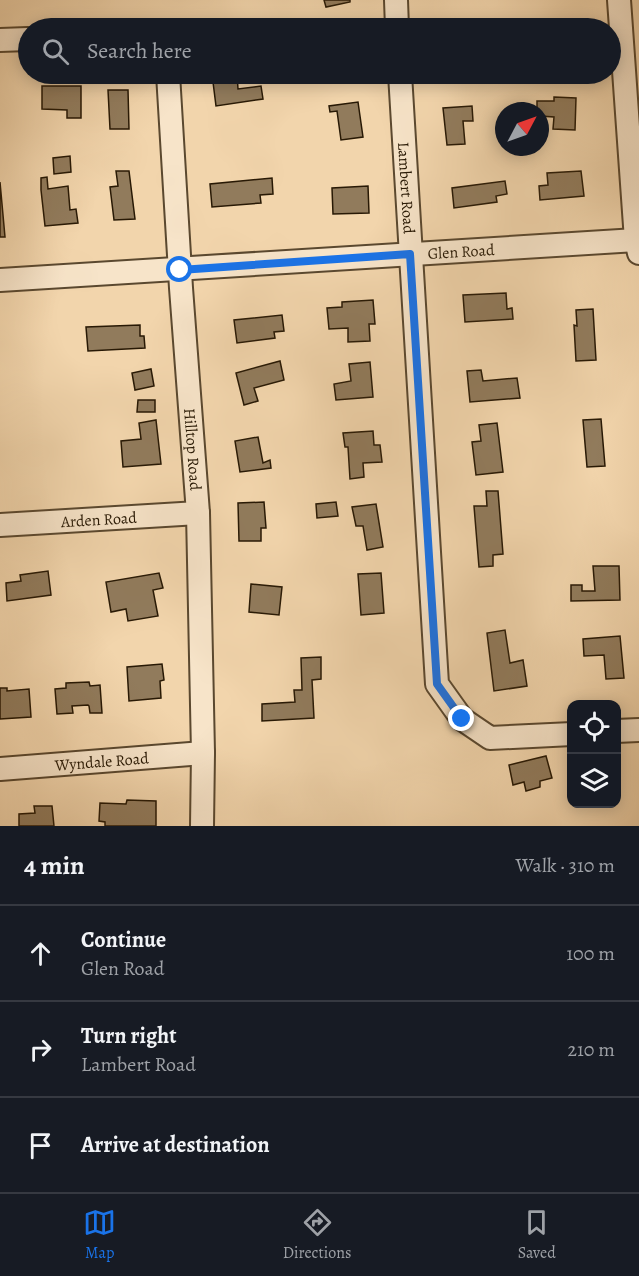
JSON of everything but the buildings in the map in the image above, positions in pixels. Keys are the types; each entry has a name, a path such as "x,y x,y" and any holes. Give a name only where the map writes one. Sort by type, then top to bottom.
{"street":[{"path":"396,0 397,18"},
{"path":"619,0 620,18"},
{"path":"621,26 638,247"},
{"path":"0,40 18,39"},
{"name":"Hilltop Road","path":"169,84 198,513 203,753 202,826"},
{"name":"Lambert Road","path":"401,84 437,684 462,719 490,738 567,734"},
{"name":"Glen Road","path":"0,280 410,254 638,247"},
{"name":"Arden Road","path":"0,525 198,513"},
{"path":"621,731 639,730"},
{"name":"Wyndale Road","path":"0,769 203,753"}],"route":[{"path":"180,270 410,254 437,684 462,719"}]}
